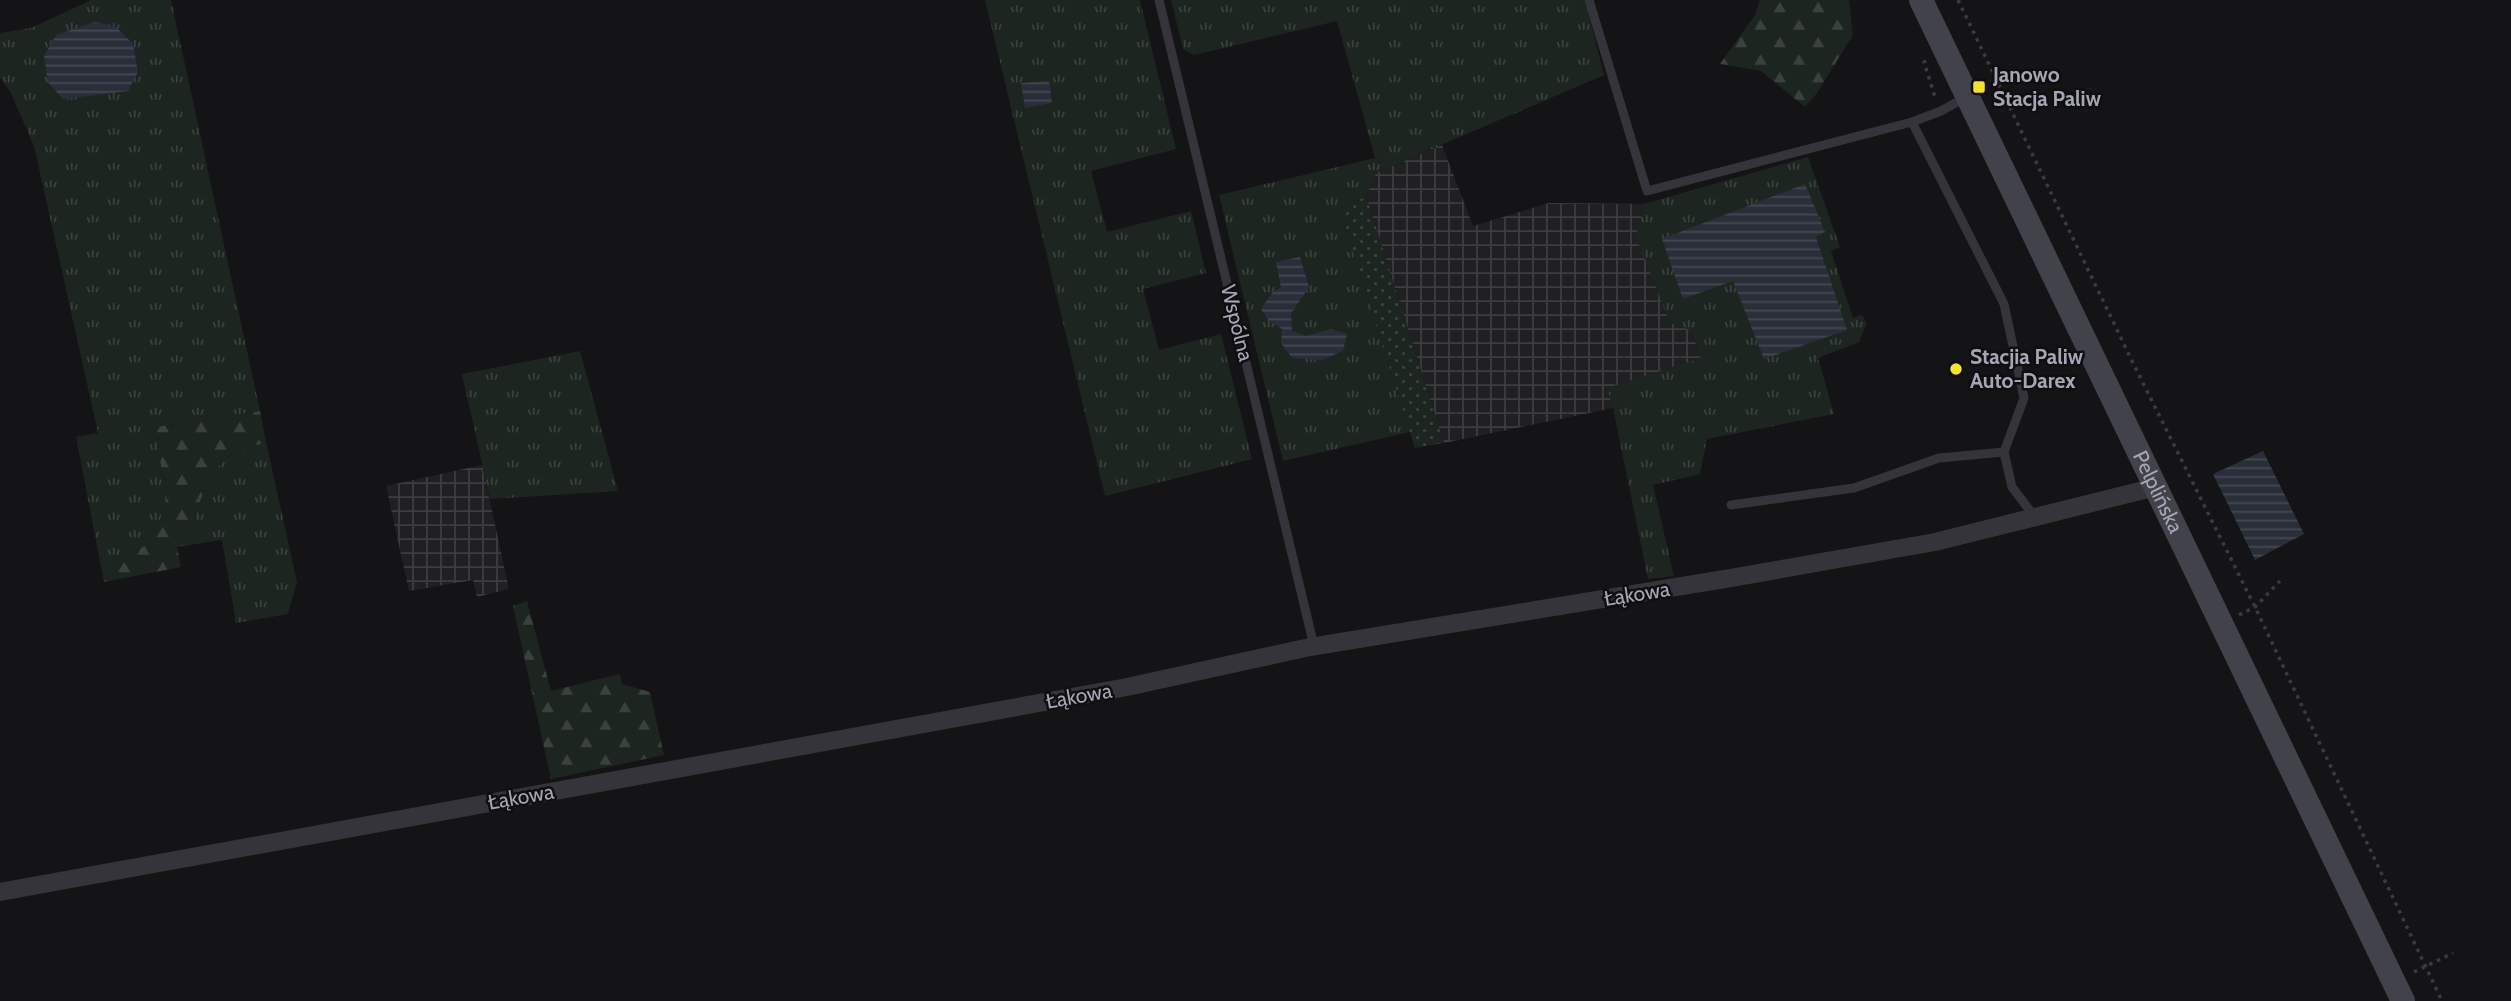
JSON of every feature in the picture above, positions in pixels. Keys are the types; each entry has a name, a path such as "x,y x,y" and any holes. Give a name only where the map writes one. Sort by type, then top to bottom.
{"main road":[{"name":"Pelplińska","path":"1921,0 2399,993"}],"street":[{"name":"Łąkowa","path":"0,892 1127,687 1314,646 1935,542 2155,487"}],"lane":[{"name":"Wspólna","path":"1159,0 1314,646"},
{"path":"1588,0 1647,191 1912,122 1941,111 1966,97"},
{"path":"1912,122 2004,304 2024,398 2004,452 2012,487 2034,516"},
{"path":"1731,505 1854,488 1939,458 2004,452"}],"path":[{"path":"1958,0 2134,365 2255,607 2442,1001"},
{"path":"2222,624 2255,607 2280,581"},
{"path":"2399,993 2425,966 2453,953"}],"shaded area":[{"path":"95,22 116,27 133,44 138,72 128,91 63,99 48,82 44,56 56,35"},
{"path":"1049,81 1052,103 1025,108 1021,83"},
{"path":"1442,145 1473,226 1549,203 1644,204 1637,237 1670,323 1691,330 1701,358 1608,388 1613,408 1444,443 1366,196 1376,173"},
{"path":"1805,184 1825,232 1816,237 1847,330 1764,359 1733,281 1683,299 1662,239"},
{"path":"1300,257 1309,287 1291,313 1292,331 1306,336 1331,329 1347,334 1343,351 1322,360 1292,358 1281,343 1282,329 1269,321 1261,309 1272,293 1281,287 1276,262"},
{"path":"2263,451 2304,534 2255,560 2213,474"},
{"path":"482,465 509,589 477,597 473,580 409,591 386,486"}],"green space":[{"path":"91,0 171,0 260,411 156,427 166,506 149,544 114,560 104,582 76,437 98,433 34,146 10,91 0,78 0,33 31,28"},
{"path":"985,0 1140,0 1176,149 1091,171 1107,232 1191,211 1206,273 1143,289 1159,350 1221,334 1252,459 1105,496"},
{"path":"1171,0 1585,0 1604,75 1376,173 1366,196 1340,211 1410,432 1283,461 1219,195 1375,158 1337,21 1194,55 1183,49"},
{"path":"1760,0 1849,0 1853,35 1817,93 1805,107 1761,71 1720,64 1755,15"},
{"path":"1808,157 1840,247 1831,251 1853,318 1862,315 1867,323 1859,342 1818,358 1834,414 1707,439 1700,474 1653,485 1674,576 1648,579 1607,388 1701,358 1691,330 1670,323 1636,237 1644,204"},
{"path":"1366,196 1444,443 1415,448 1340,211"},
{"path":"580,351 618,491 490,499 462,374"},
{"path":"260,411 266,442 235,453 216,469 203,493 190,545 177,547 181,567 104,582 114,560 149,544 166,506 156,427"},
{"path":"266,442 297,582 288,614 236,623 222,540 190,545 203,493 216,469 235,453"},
{"path":"527,601 551,691 619,674 622,684 650,692 664,755 551,779 513,606"}],"place":[{"name":"Janowo Stacja Paliw","path":"1979,87"},
{"name":"Stacjia Paliw Auto-Darex","path":"1956,369"}]}
